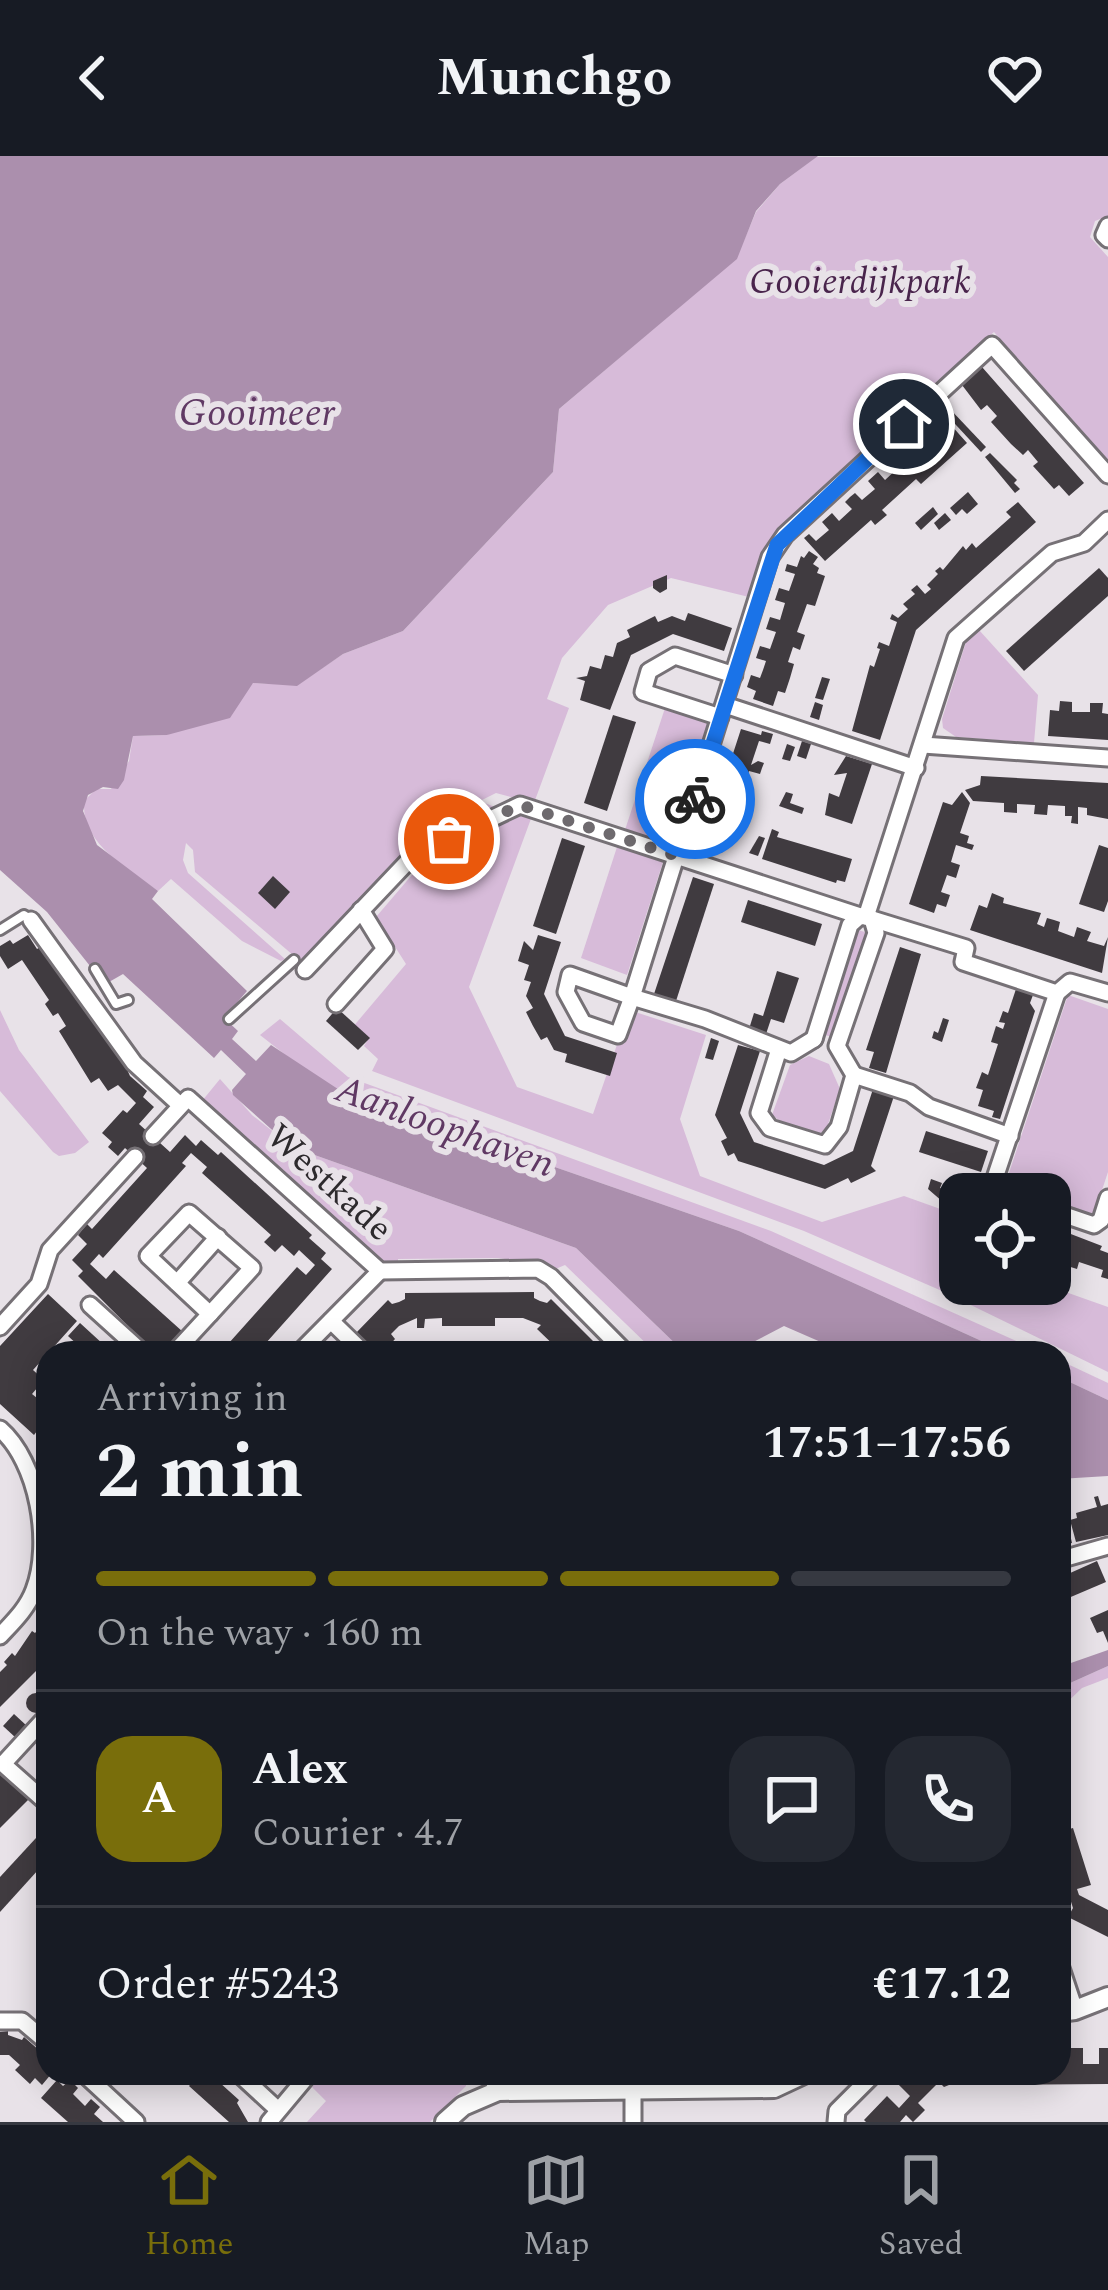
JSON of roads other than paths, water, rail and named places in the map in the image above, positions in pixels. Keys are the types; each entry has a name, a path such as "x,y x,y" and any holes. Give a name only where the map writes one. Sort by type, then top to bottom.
{"street":[{"path":"1108,226 1104,230 1108,239"},
{"path":"1108,475 992,345 784,535 770,557 677,856 632,997 618,1035 584,1024 566,992 570,975 632,997 705,1019 791,1053 814,1039 850,925 866,917 956,638 1052,553 1084,543 1108,520"},
{"path":"734,675 675,656 649,671 643,692 916,768"},
{"path":"923,745 1108,758"},
{"path":"299,965 413,856 520,805 967,948 963,962 1057,993"},
{"path":"336,1004 385,950 361,910"},
{"path":"837,1046 876,933 866,917"},
{"name":"Westkade","path":"31,920 134,1063 380,1271 538,1269 613,1341"},
{"path":"997,1173 1057,993 1070,982 1107,990"},
{"path":"814,1039 837,1046 854,1075 910,1093 929,1107 1010,1136"},
{"path":"779,1049 759,1113 770,1128 794,1137 825,1145 834,1137 854,1075"},
{"path":"153,1136 184,1102"},
{"path":"0,1327 39,1284 50,1250 135,1157"},
{"path":"1071,1217 1094,1225 1104,1221 1108,1198"},
{"path":"185,1341 210,1314 252,1268 189,1213 148,1256 210,1314"},
{"path":"177,1283 218,1237"},
{"path":"311,1341 380,1271"},
{"path":"90,1305 117,1341"},
{"path":"331,1322 351,1341"},
{"path":"0,1429 16,1443 36,1495"},
{"path":"1071,1557 1106,1551"},
{"path":"0,1636 24,1610 36,1586"},
{"path":"36,1728 3,1764 36,1793"},
{"path":"1071,2010 1108,1997"},
{"path":"0,2021 22,2021 36,2033"},
{"path":"96,2085 136,2122"},
{"path":"248,2085 273,2115 299,2085"},
{"path":"633,2122 634,2085"},
{"path":"714,2085 780,2085"},
{"path":"836,2122 837,2111 862,2085"},
{"path":"445,2122 491,2086"},
{"path":"465,2122 491,2086"}],"lane":[{"name":"Westkade","path":"0,930 24,915 31,920"},
{"path":"229,1019 299,965"},
{"path":"95,970 116,1004 128,1000"}],"water":[{"name":"Gooimeer","path":"0,156 818,156 780,184 756,211 737,259 559,409 553,472 403,631 343,654 297,686 253,683 230,718 167,735 133,736 118,789 103,787 88,795 83,811 97,845 158,891 152,899 247,991 224,1018 238,1031 232,1039 256,1061 271,1045 347,1095 739,1231 982,1341 818,1341 784,1326 755,1341 673,1341 576,1248 309,1153 280,1137 233,1095 246,1074 221,1050 214,1058 123,974 109,982 96,964 90,966 47,912 0,870"},
{"path":"1071,1383 1108,1400 1108,1476 1071,1478"},
{"path":"1108,1650 1108,1666 1071,1683 1071,1663"}],"park label":[{"name":"Gooierdijkpark","path":"860,282"}],"water label":[{"name":"Aanloophaven","path":"445,1127"}]}
